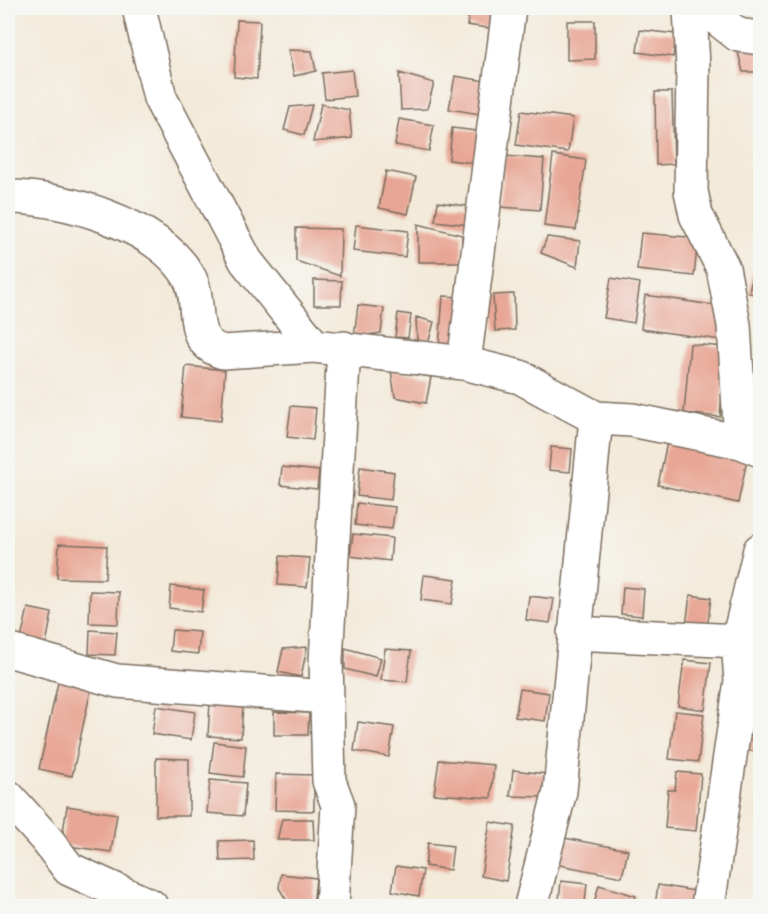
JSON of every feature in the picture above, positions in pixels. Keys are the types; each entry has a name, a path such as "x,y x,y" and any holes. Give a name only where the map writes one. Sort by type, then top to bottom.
{"street":[{"path":"139,8 160,98 246,261 329,347 326,660 329,781 338,805 332,906"},
{"path":"464,363 509,8"},
{"path":"8,197 77,207 117,220 150,239 176,258 195,287 200,332 203,340 213,349 223,352 329,347 464,363 520,377 596,418 632,420 751,446 726,279 723,268 696,215 691,191 693,68 690,8"},
{"path":"704,8 738,35 760,38"},
{"path":"531,906 540,862 560,791 596,418"},
{"path":"708,906 741,681 738,641 760,550"},
{"path":"574,633 738,641"},
{"path":"8,650 117,681 327,698"},
{"path":"8,797 47,840 69,869 151,906"}],"building":[{"path":"470,8 497,8 494,29 467,25"},
{"path":"237,20 260,21 257,79 234,77"},
{"path":"567,21 595,21 595,59 567,60"},
{"path":"640,30 676,34 673,57 637,52"},
{"path":"737,48 760,48 760,72 743,72"},
{"path":"288,50 312,51 316,71 294,76"},
{"path":"352,70 355,96 325,99 322,73"},
{"path":"399,73 434,83 427,109 401,110"},
{"path":"455,76 492,82 486,115 449,109"},
{"path":"655,92 672,92 674,164 656,165"},
{"path":"321,104 349,110 352,138 313,142"},
{"path":"312,105 304,135 284,130 290,107"},
{"path":"521,111 573,118 568,152 516,145"},
{"path":"399,119 434,125 429,151 395,145"},
{"path":"452,128 485,132 482,164 449,160"},
{"path":"553,155 586,160 576,230 544,226"},
{"path":"505,156 544,159 540,210 500,207"},
{"path":"386,171 416,177 408,214 379,208"},
{"path":"438,202 473,207 471,225 435,221"},
{"path":"418,224 462,235 462,262 418,262"},
{"path":"356,225 408,231 405,257 353,251"},
{"path":"296,228 341,229 340,276 296,261"},
{"path":"641,233 698,238 694,276 637,270"},
{"path":"547,237 580,241 577,267 541,253"},
{"path":"756,252 760,253 760,295 749,293"},
{"path":"611,278 640,283 634,323 604,318"},
{"path":"314,280 342,281 341,305 314,305"},
{"path":"514,294 515,330 495,331 493,295"},
{"path":"645,295 726,307 721,340 641,329"},
{"path":"443,296 461,297 457,347 439,346"},
{"path":"358,305 384,308 381,333 354,337"},
{"path":"398,313 411,315 408,338 395,337"},
{"path":"416,317 434,322 428,344 417,341"},
{"path":"690,344 726,347 720,417 684,413"},
{"path":"186,366 225,370 221,421 181,417"},
{"path":"391,370 431,377 426,403 395,397"},
{"path":"291,406 316,408 313,440 287,437"},
{"path":"667,442 747,460 738,503 658,485"},
{"path":"551,447 572,449 570,472 549,470"},
{"path":"282,467 319,471 317,489 280,485"},
{"path":"360,467 394,472 391,500 357,496"},
{"path":"357,503 395,507 392,529 355,525"},
{"path":"353,534 392,538 390,561 350,556"},
{"path":"59,544 107,546 105,579 57,578"},
{"path":"280,556 310,558 307,587 278,585"},
{"path":"424,575 456,579 452,604 421,600"},
{"path":"171,586 204,590 201,612 169,608"},
{"path":"623,587 644,589 642,616 621,614"},
{"path":"90,591 119,592 118,624 89,623"},
{"path":"690,595 711,598 707,629 686,626"},
{"path":"529,596 554,599 550,623 526,620"},
{"path":"28,608 52,613 46,644 21,639"},
{"path":"90,630 117,632 115,655 89,654"},
{"path":"172,630 200,632 198,654 170,651"},
{"path":"307,647 301,677 278,672 283,649"},
{"path":"345,648 381,658 376,677 345,669"},
{"path":"385,649 411,651 407,682 381,680"},
{"path":"684,660 711,663 705,710 678,706"},
{"path":"59,678 92,685 72,776 39,769"},
{"path":"520,689 549,693 545,721 515,717"},
{"path":"210,702 243,704 241,738 208,736"},
{"path":"156,706 195,712 191,740 152,734"},
{"path":"747,710 760,712 760,752 742,750"},
{"path":"675,711 704,714 698,762 669,759"},
{"path":"274,712 309,713 308,735 274,735"},
{"path":"358,722 394,727 389,757 354,751"},
{"path":"214,742 246,746 243,777 210,773"},
{"path":"156,758 189,759 189,816 156,816"},
{"path":"439,760 494,765 491,798 434,794"},
{"path":"513,770 546,774 544,797 510,796"},
{"path":"677,772 701,774 696,831 665,828 668,790 675,790"},
{"path":"276,774 314,775 314,811 275,810"},
{"path":"210,780 246,783 243,816 207,813"},
{"path":"67,806 117,814 111,852 61,845"},
{"path":"282,819 313,819 314,840 277,840"},
{"path":"490,822 515,826 506,881 481,876"},
{"path":"559,837 628,850 622,877 554,864"},
{"path":"253,840 254,860 220,861 219,841"},
{"path":"428,843 453,846 450,870 425,866"},
{"path":"396,866 423,870 419,896 392,891"},
{"path":"281,874 316,878 313,906 290,906 279,888"},
{"path":"561,881 587,884 585,902 559,900"},
{"path":"599,885 636,896 633,906 606,906 594,903"},
{"path":"658,885 695,891 692,906 655,905"}]}
